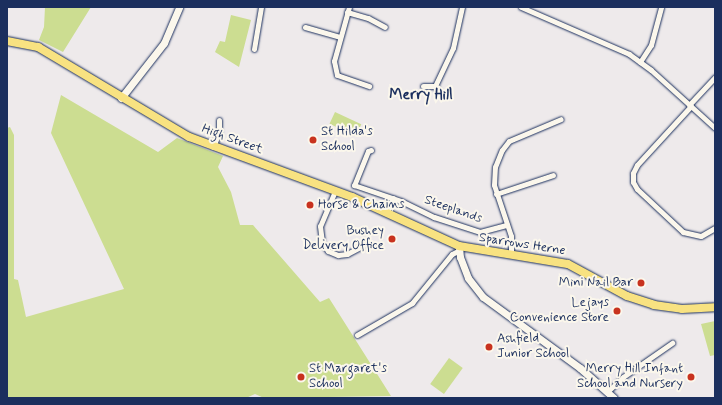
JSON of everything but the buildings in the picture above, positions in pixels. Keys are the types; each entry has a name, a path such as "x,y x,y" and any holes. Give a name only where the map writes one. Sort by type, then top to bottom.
{"main road":[{"name":"High Street","path":"7,41 38,47 188,137 335,191 387,213 459,249"},
{"name":"Sparrows Herne","path":"459,249 568,264 631,297 654,305 682,309 715,307"}],"street":[{"path":"121,98 164,43 179,7"},
{"path":"254,49 260,7"},
{"path":"435,86 453,48 462,7"},
{"path":"521,7 616,47 640,62 715,128"},
{"path":"640,62 651,45 661,7"},
{"path":"369,86 337,75 334,60 340,37 348,10 385,27"},
{"path":"305,27 340,37"},
{"path":"715,77 637,165 633,173 633,182 683,232 701,236 715,228"},
{"path":"423,86 435,86"},
{"path":"435,86 441,95"},
{"path":"511,255 512,243 496,194 495,167 505,145 514,138 561,119"},
{"path":"213,146 219,132 219,120"},
{"name":"Steeplands","path":"371,150 368,151 354,185 393,198 434,217 480,232 507,225"},
{"path":"496,194 553,175"},
{"path":"335,191 320,226 322,243 328,251 338,255 347,254 360,247"},
{"path":"387,213 393,198"},
{"path":"357,336 412,304 452,254 459,249 468,278 483,297 580,368 614,398"},
{"path":"607,392 623,377 672,343"}],"green space":[{"path":"45,7 91,7 63,52 39,40 44,27"},
{"path":"231,15 251,20 239,67 215,52 220,41 225,42"},
{"path":"61,95 158,152 177,138 223,156 218,167 231,192 240,225 253,225 320,302 329,298 391,396 264,398 255,394 246,398 7,398 7,128 10,127 14,135 14,279 18,280 26,317 124,289 51,133"},
{"path":"335,112 361,124 356,136 330,124"},
{"path":"715,321 715,355 710,356 701,324"},
{"path":"449,358 463,368 444,394 430,384"}],"place":[{"name":"St Hilda's School","path":"313,140"},
{"name":"Horse & Chains","path":"310,205"},
{"name":"Bushey Delivery Office","path":"392,239"},
{"name":"Mini Nail Bar","path":"641,283"},
{"name":"Lejays Convenience Store","path":"617,311"},
{"name":"Ashfield Junior School","path":"489,347"},
{"name":"St Margaret's School","path":"301,377"},
{"name":"Merry Hill Infant School and Nursery","path":"691,377"}],"district":[{"name":"Merry Hill","path":"421,96"}]}
